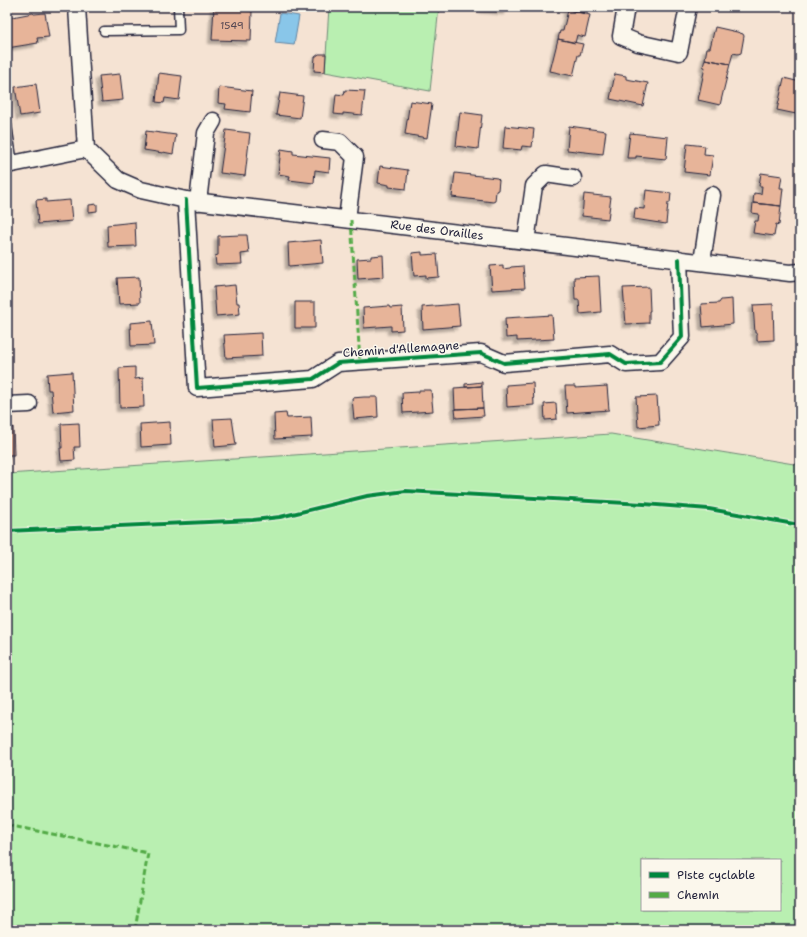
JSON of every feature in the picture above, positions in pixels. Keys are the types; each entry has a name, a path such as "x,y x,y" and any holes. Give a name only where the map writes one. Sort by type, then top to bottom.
{"street":[{"path":"10,164 86,149 77,7"},
{"path":"626,7 621,36 638,43 679,52 688,7"},
{"path":"192,201 206,133 213,121"},
{"path":"323,140 340,142 355,157 347,219"},
{"name":"Rue des Orailles","path":"86,149 118,180 141,190 192,201 790,273 800,272"},
{"path":"526,241 534,186 546,174 573,178"},
{"path":"702,262 712,195"},
{"name":"Chemin d'Allemagne","path":"192,201 197,388 313,379 338,363 481,353 504,363 610,354 626,364 660,362 682,337 679,259"},
{"path":"7,405 29,404"}],"lane":[{"path":"104,31 179,30 178,7"},
{"path":"7,124 10,164"}],"green space":[{"path":"329,7 439,7 430,91 325,72"},
{"path":"611,434 800,465 800,930 7,930 7,474"}],"water":[{"path":"280,13 299,16 294,45 275,43"}],"building":[{"path":"214,7 242,7 241,10 252,11 251,41 212,40"},
{"path":"482,7 507,7 507,11 482,9"},
{"path":"561,7 585,7 584,13"},
{"path":"568,10 590,15 585,37 577,35 575,43 558,39 560,31 563,31"},
{"path":"33,13 45,13 49,37 37,38 38,43 7,48 7,18"},
{"path":"715,27 737,32 743,34 744,36 741,53 733,53 730,64 705,59 707,48 710,48"},
{"path":"558,39 583,44 580,55 578,55 573,76 550,71"},
{"path":"319,54 326,54 325,72 314,71 315,57"},
{"path":"705,59 730,64 720,105 698,100 705,67 703,67"},
{"path":"159,73 182,76 179,100 165,98 164,103 156,102"},
{"path":"120,74 123,100 102,102 99,76"},
{"path":"615,74 626,76 626,79 648,83 643,106 610,99"},
{"path":"784,78 800,82 800,95 796,114 777,110"},
{"path":"36,84 40,113 20,116 15,87"},
{"path":"219,87 252,91 250,112 225,109 226,104 218,103"},
{"path":"345,90 365,91 362,115 343,113 343,115 334,114 336,94 344,95"},
{"path":"280,93 303,96 300,118 276,115"},
{"path":"410,101 432,104 427,138 405,134"},
{"path":"460,112 482,115 478,149 456,146"},
{"path":"505,126 534,129 532,147 522,146 521,150 503,148"},
{"path":"569,126 606,131 603,154 567,150"},
{"path":"226,130 250,133 245,176 220,173"},
{"path":"146,131 176,135 173,154 144,150"},
{"path":"630,133 668,137 666,159 636,156 636,158 627,158"},
{"path":"687,144 705,146 704,154 713,155 710,175 684,172"},
{"path":"281,149 293,151 293,154 330,158 329,172 315,170 314,183 289,180 290,176 278,174"},
{"path":"380,166 408,170 406,189 389,187 389,185 378,183"},
{"path":"455,173 497,178 499,180 495,201 452,197"},
{"path":"761,173 782,176 780,188 783,188 781,206 753,203 754,193 761,194 762,186 759,186"},
{"path":"646,190 671,193 670,203 668,203 666,224 634,219 635,208 644,209"},
{"path":"584,194 611,197 608,219 582,216"},
{"path":"46,199 46,202 70,200 72,221 38,224 36,200"},
{"path":"753,203 781,206 779,225 776,224 774,236 753,233 755,221 758,221 759,214 752,213"},
{"path":"97,204 97,211 89,212 89,205"},
{"path":"135,222 136,246 108,247 107,225"},
{"path":"247,235 249,253 241,254 242,264 216,265 215,256 218,255 218,236"},
{"path":"321,240 323,263 289,266 288,243"},
{"path":"422,252 422,255 437,254 439,277 426,278 426,275 414,276 412,253"},
{"path":"383,255 384,277 358,279 357,259"},
{"path":"503,265 503,269 523,266 525,288 492,290 490,266"},
{"path":"599,276 601,312 580,314 579,300 575,300 574,277"},
{"path":"139,277 140,303 119,304 117,278"},
{"path":"235,285 240,314 216,316 214,287"},
{"path":"649,287 649,323 626,324 623,288"},
{"path":"732,299 733,324 703,327 701,304 719,303 721,300"},
{"path":"295,302 315,302 315,328 295,328"},
{"path":"458,304 460,326 423,329 422,307"},
{"path":"773,304 774,340 757,341 753,305"},
{"path":"389,306 390,308 402,307 403,330 391,331 391,326 364,328 363,308"},
{"path":"552,315 554,339 517,341 517,337 506,338 505,318"},
{"path":"152,321 154,345 131,346 130,323"},
{"path":"261,333 262,356 226,358 224,335"},
{"path":"135,367 135,379 143,378 144,407 120,408 119,368"},
{"path":"72,372 74,410 53,412 51,390 48,390 47,374"},
{"path":"482,382 482,386 465,387 465,384"},
{"path":"533,383 534,405 507,407 506,385"},
{"path":"482,386 483,408 455,409 454,388"},
{"path":"565,386 575,386 575,388 607,386 609,410 567,413"},
{"path":"419,390 431,390 433,411 403,413 402,393 419,392"},
{"path":"657,396 659,425 638,427 636,397"},
{"path":"377,397 378,417 354,419 352,398"},
{"path":"556,403 557,419 545,420 544,404"},
{"path":"483,408 484,416 456,418 455,409"},
{"path":"286,413 287,418 311,417 312,437 275,439 274,414"},
{"path":"232,418 236,445 215,447 213,419"},
{"path":"170,422 171,445 141,447 140,424"},
{"path":"79,423 80,447 74,447 75,460 61,461 61,424"},
{"path":"7,427 13,427 14,455 7,455"}],"marked path":[{"path":"351,220 360,362"},
{"path":"7,825 148,853 135,930"}],"cycle path":[{"path":"186,200 197,388 313,379 338,363 481,353 504,363 610,354 626,364 660,362 682,337 679,259"},
{"path":"7,531 253,520 280,517 367,496 406,491 709,509 800,525"}]}
